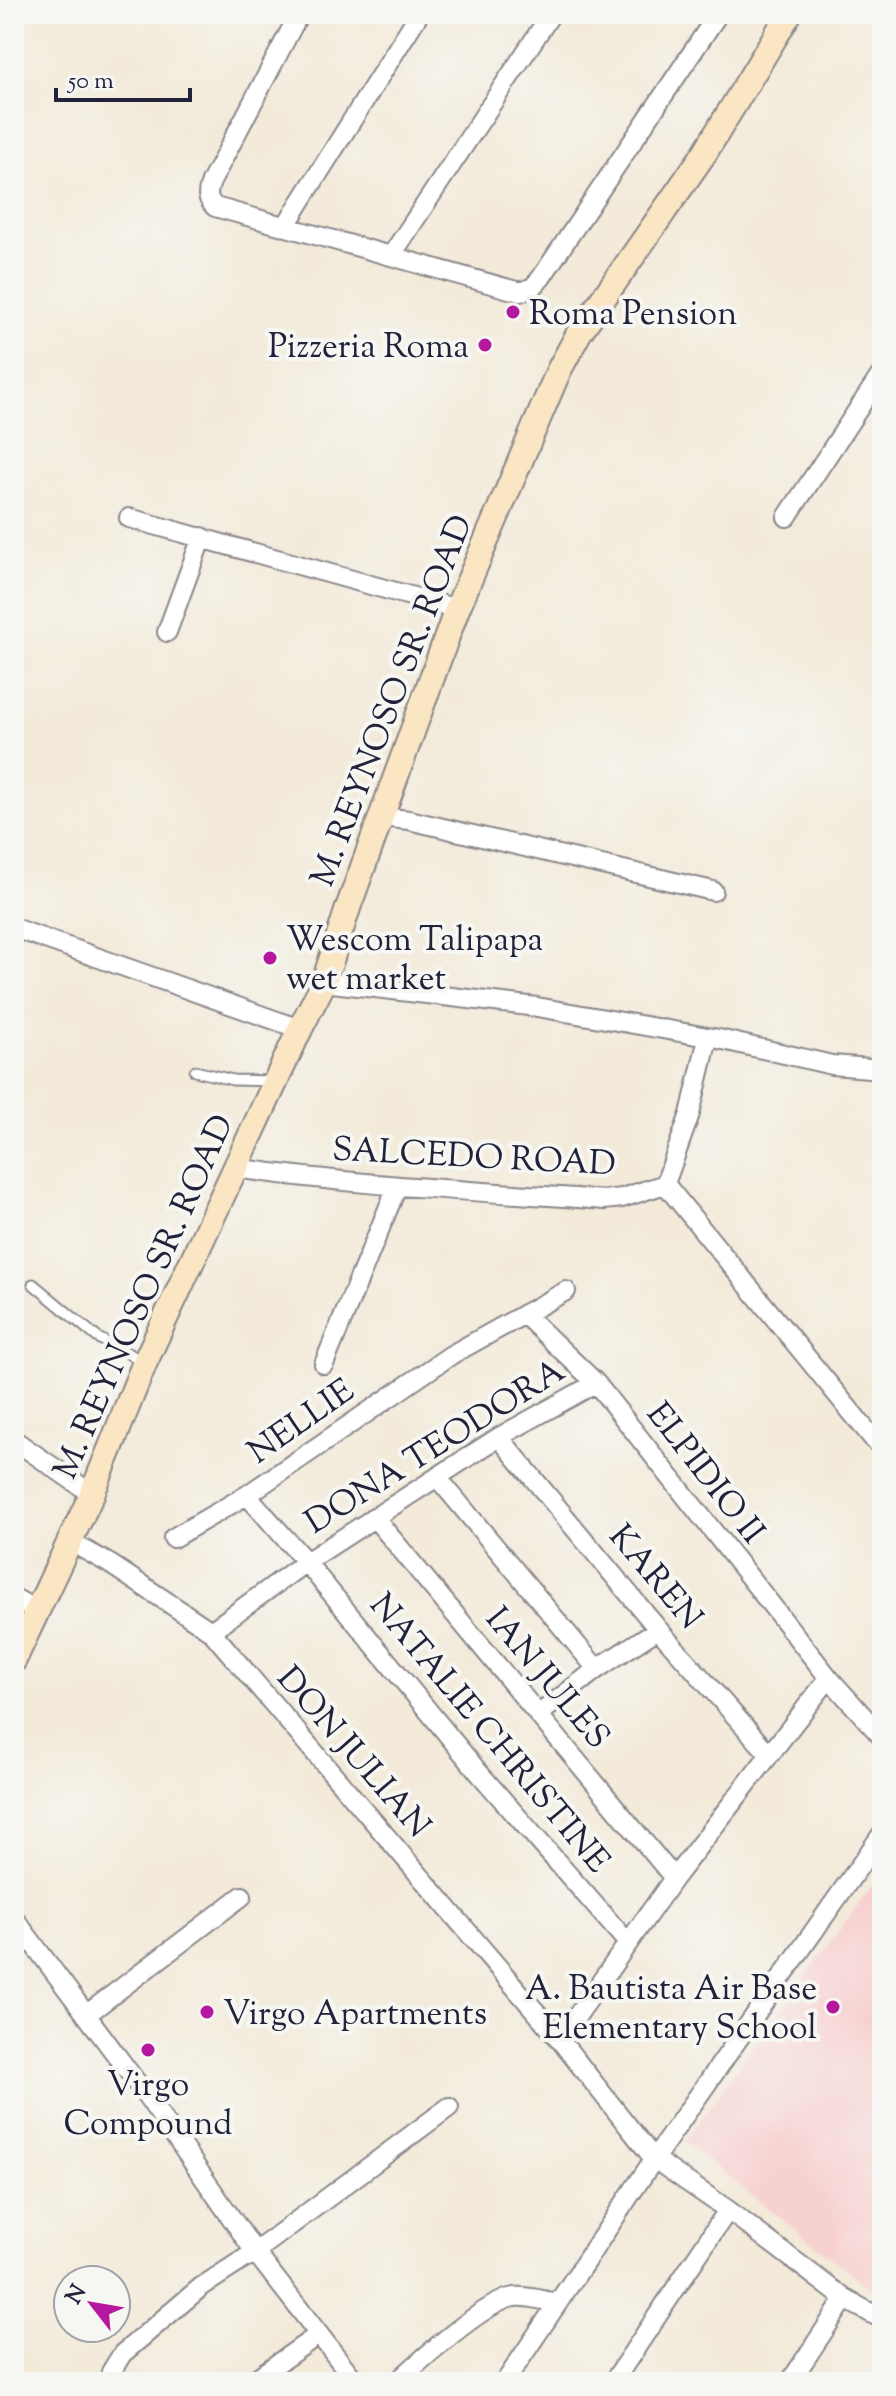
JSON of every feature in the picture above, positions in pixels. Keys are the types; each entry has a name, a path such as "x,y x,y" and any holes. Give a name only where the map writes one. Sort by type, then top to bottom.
{"street":[{"path":"299,14 211,182 208,200 215,207 520,292 533,287 718,14"},
{"path":"286,225 419,14"},
{"path":"391,256 551,14"},
{"name":"M. REYNOSO SR. ROAD","path":"14,1660 92,1494 145,1362 324,982 457,609 535,420 579,333 704,154 789,14"},
{"path":"787,517 882,373"},
{"path":"129,518 457,609"},
{"path":"167,632 202,537"},
{"path":"381,817 409,820 713,891"},
{"path":"14,928 300,1029"},
{"path":"324,982 537,1007 708,1038 832,1065 882,1069"},
{"path":"665,1184 690,1114 708,1038"},
{"name":"SALCEDO ROAD","path":"236,1168 397,1187 604,1200 622,1198 665,1184 875,1441"},
{"path":"324,1364 397,1187"},
{"name":"NELLIE","path":"306,1562 247,1495 451,1355 566,1291"},
{"name":"ELPIDIO II","path":"524,1314 596,1383 829,1678 882,1737"},
{"name":"DONA TEODORA","path":"306,1562 499,1437 596,1383"},
{"name":"KAREN","path":"499,1437 658,1629 769,1754"},
{"path":"14,1440 92,1494"},
{"path":"437,1477 597,1669"},
{"path":"173,1538 247,1495"},
{"name":"IAN JULES","path":"374,1517 674,1878"},
{"name":"DON JULIAN","path":"69,1541 110,1564 211,1631 560,2040 654,2159 728,2210 845,2299 882,2319"},
{"path":"211,1631 306,1562"},
{"name":"NATALIE CHRISTINE","path":"306,1562 480,1774 628,1943"},
{"path":"14,1598 36,1610"},
{"path":"538,1715 597,1669 658,1629"},
{"path":"560,2040 674,1878 829,1678"},
{"path":"505,2382 654,2159 882,1834"},
{"path":"86,2015 242,1896"},
{"path":"14,1918 149,2099 255,2252 356,2382"},
{"path":"110,2382 111,2372 122,2354 201,2287 255,2252 449,2107"},
{"path":"613,2382 728,2210"},
{"path":"397,2382 438,2345 506,2299 518,2296 558,2303"},
{"path":"790,2382 845,2299"},
{"path":"251,2382 318,2335"}],"lane":[{"path":"195,1071 233,1080 275,1082"},
{"path":"33,1284 98,1338 145,1362"}],"shaded area":[{"name":"A. Bautista Air Base Elementary School","path":"882,1872 882,2291 870,2288 684,2142"}],"place":[{"name":"Roma Pension","path":"513,312"},
{"name":"Pizzeria Roma","path":"485,345"},
{"name":"Wescom Talipapa wet market","path":"270,958"},
{"name":"A. Bautista Air Base Elementary School","path":"833,2007"},
{"name":"Virgo Apartments","path":"207,2012"},
{"name":"Virgo Compound","path":"148,2050"}]}
